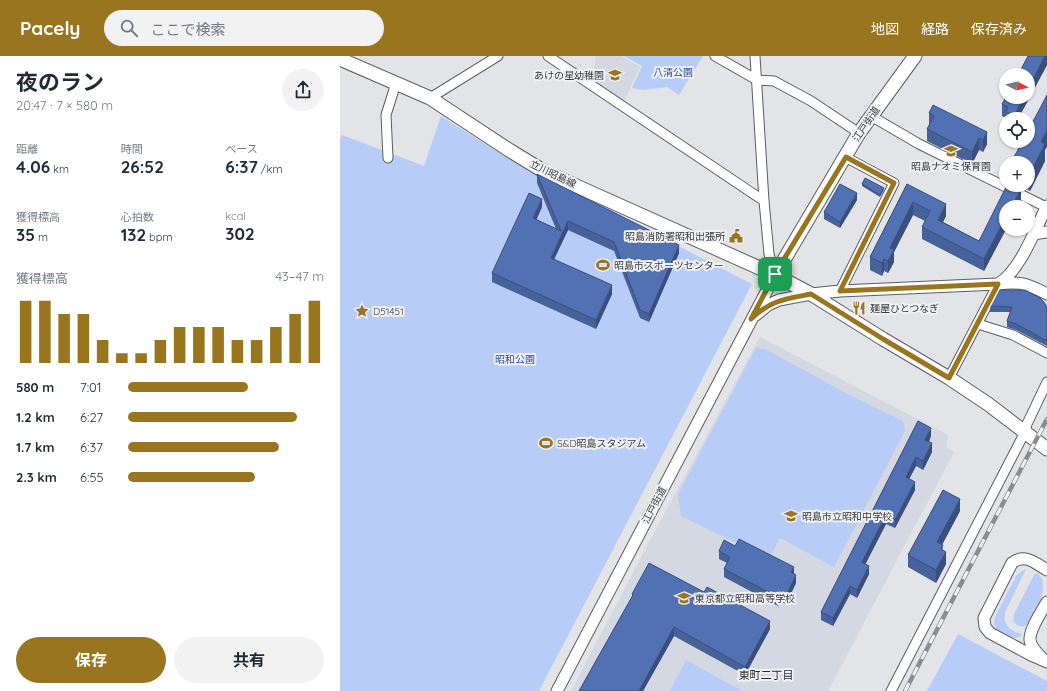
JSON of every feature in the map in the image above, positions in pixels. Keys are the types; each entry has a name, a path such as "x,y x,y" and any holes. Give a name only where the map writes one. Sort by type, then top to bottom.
{"main road":[{"name":"江戸街道","path":"775,274 859,133 915,56"},
{"name":"立川昭島線","path":"340,59 430,98 545,172 775,274 811,294 949,378 988,404 1025,432"},
{"path":"1025,432 1047,449"}],"street":[{"path":"430,98 498,56"},
{"path":"548,56 764,201"},
{"path":"715,56 757,80 774,82 811,101 859,133"},
{"path":"755,56 764,201 769,254 775,274"},
{"path":"388,158 386,115 396,83"},
{"path":"871,116 919,144 1047,207 1035,230"},
{"path":"840,291 894,183 846,157"},
{"path":"1035,234 1047,232"},
{"path":"949,378 998,284 1012,273 1032,236"},
{"path":"1019,262 1023,279 1029,285"},
{"name":"江戸街道","path":"557,691 775,274"},
{"name":"江戸街道","path":"751,319 759,312 779,300 811,294 840,291 998,284 1010,282 1029,285 1047,294"},
{"path":"978,324 1013,335 1047,353"},
{"path":"891,691 1025,432 1027,424 1047,382"},
{"path":"1045,661 990,633 985,627 984,618 1012,563 1021,558 1026,558 1047,570"},
{"path":"1045,661 1033,648 1030,641 1031,634 1047,602"},
{"path":"1008,643 1020,641 1031,634"}],"shaded area":[{"name":"あけの星幼稚園","path":"596,56 621,56 640,67 623,104 592,83"},
{"name":"昭島市立昭和中学校","path":"760,337 948,435 947,448 954,452 828,691 571,691 648,544"}],"green space":[{"name":"八清公園","path":"624,56 703,56 679,95 667,87 644,90 632,88 642,66"},
{"name":"昭和公園","path":"441,116 506,157 752,284 539,691 340,691 340,139 342,135 424,166"},
{"path":"756,348 765,349 853,397 903,421 905,431 834,567 780,538 769,559 681,516 678,494"},
{"path":"1026,569 1006,610 1005,619 1010,629 1022,634 1019,637 1012,638 996,630 994,625 995,617 1016,576"},
{"path":"1037,573 1043,584 1039,605 1028,624 1019,626 1013,621 1014,614 1034,575"},
{"path":"958,634 1047,681 1047,691 927,691"},
{"path":"686,660 742,691 670,691"}],"building":[{"path":"1028,56 1045,56 1035,75 1035,68 1022,68"},
{"path":"1047,95 1047,130 1041,142 1045,144 1035,164 1035,156 1014,156 1019,148 1035,148 1035,118"},
{"path":"1002,104 1020,104 1016,112 1006,112 1008,107"},
{"path":"933,105 987,132 983,140 979,138 972,152 927,129 934,116 929,113"},
{"path":"537,174 679,245 649,314 640,310 614,242 568,221 551,258 612,285 596,320 492,273 529,193 542,199 533,218 561,231"},
{"path":"865,178 884,188 880,195 862,184"},
{"path":"840,184 857,193 840,222 824,212"},
{"path":"907,184 946,204 938,220 979,241 999,201 999,230 984,259 922,227 930,211 913,202 890,248 894,250 888,261 884,259 882,263 870,257"},
{"path":"1004,192 1019,192 1015,200 1000,200"},
{"path":"999,290 1025,290 1040,298 1044,302 1047,307 1047,341 1016,324 1007,321 1012,307 990,306"},
{"path":"918,421 931,428 925,440 932,443 923,461 916,457 906,477 915,482 895,520 886,515 862,562 869,566 857,590 850,586 833,618 821,612"},
{"path":"943,490 960,499 937,542 943,545 941,549 946,552 936,570 908,555"},
{"path":"739,539 794,567 791,572 796,575 786,596 780,593 778,597 724,569 730,557 719,551 724,540 735,546"},
{"path":"649,563 704,592 707,587 770,621 745,667 674,627 639,691 579,691 633,595 632,594"}],"railway":[{"path":"905,691 1047,419"}],"place":[{"name":"あけの星幼稚園","path":"615,75"},
{"name":"昭島ナオミ保育園","path":"951,151"},
{"name":"昭島消防署昭和出張所","path":"736,236"},
{"name":"昭島市スポーツセンター","path":"603,265"},
{"name":"麺屋ひとつなぎ","path":"859,308"},
{"name":"D51451","path":"362,311"},
{"name":"S&D昭島スタジアム","path":"546,443"},
{"name":"昭島市立昭和中学校","path":"791,516"},
{"name":"東京都立昭和高等学校","path":"684,598"}],"district":[{"name":"東町二丁目","path":"766,675"}],"route":[{"path":"846,157 894,183 840,291 998,284 949,378 811,294 779,300 768,305 751,319 775,274 846,157"}]}
